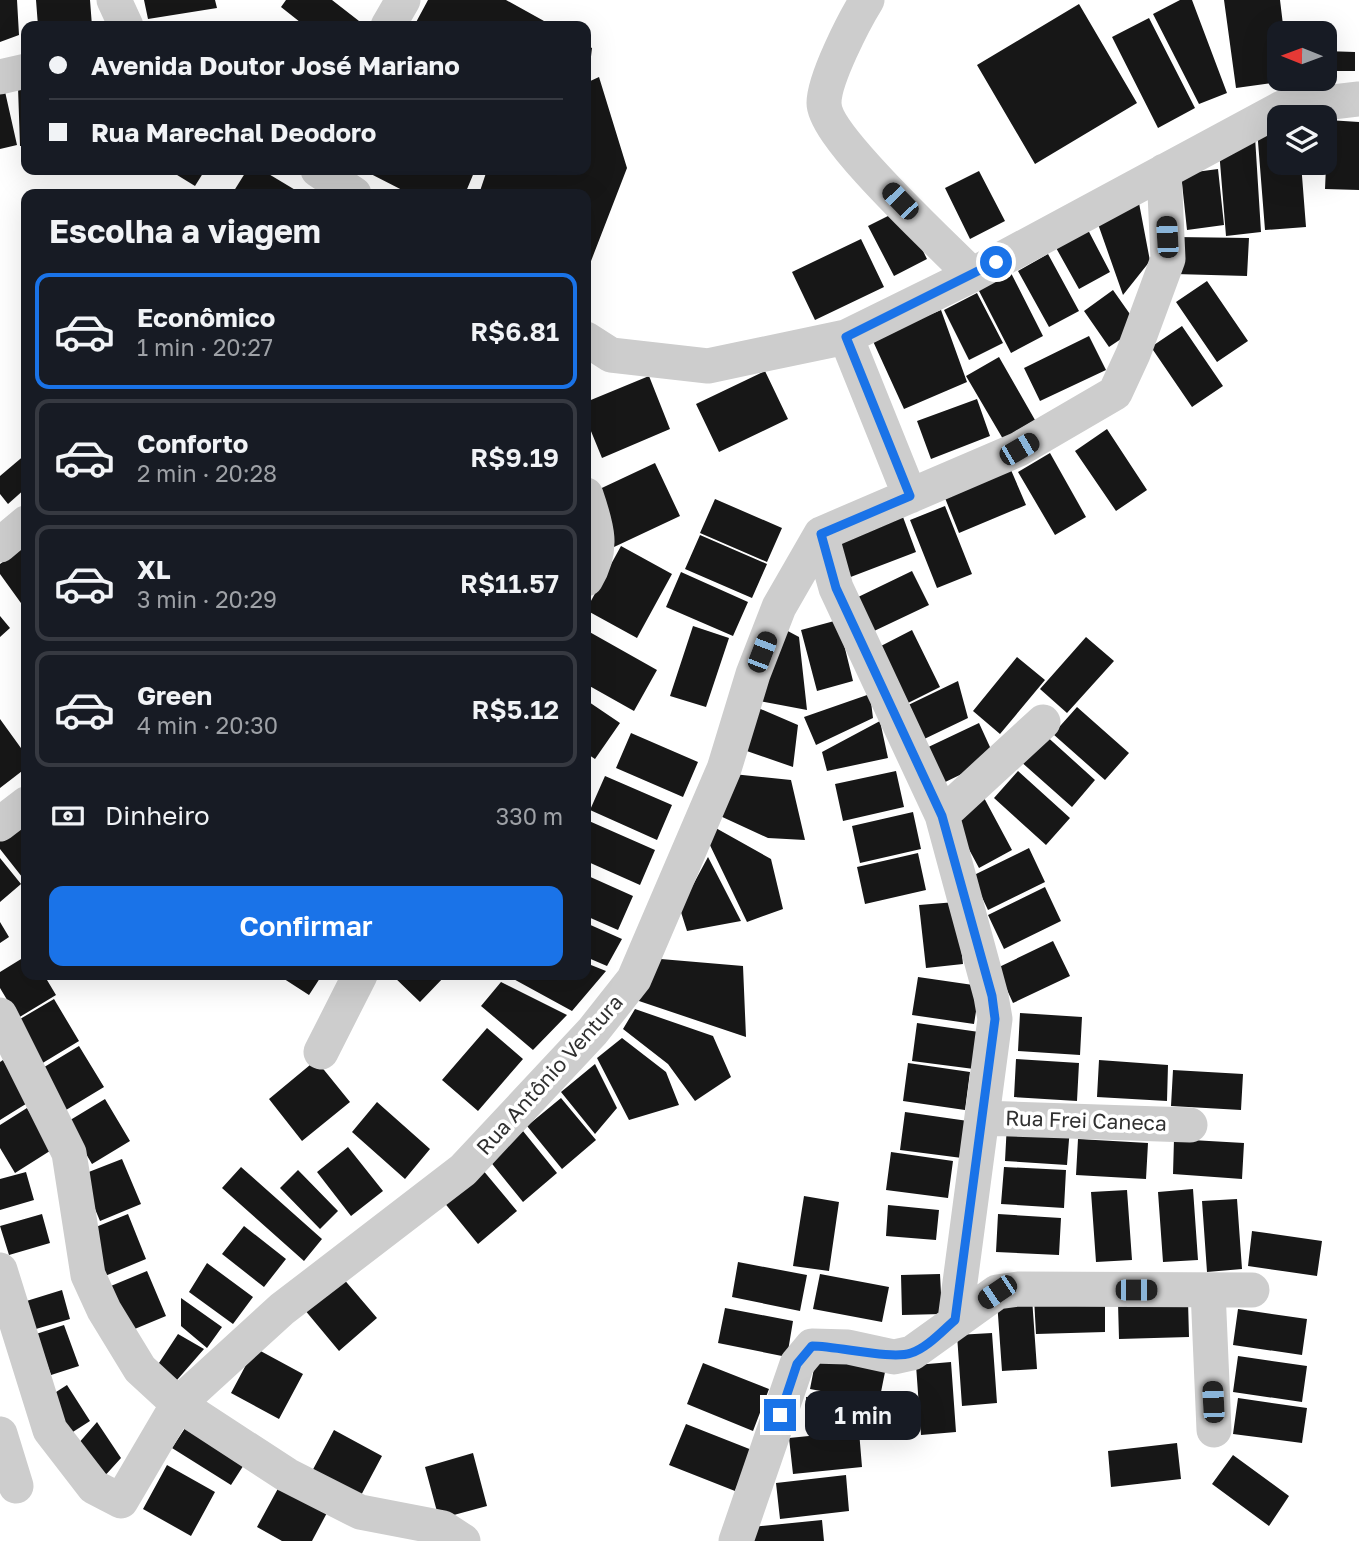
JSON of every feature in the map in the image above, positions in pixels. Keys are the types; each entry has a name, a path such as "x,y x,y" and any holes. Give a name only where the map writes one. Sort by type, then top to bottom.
{"street":[{"path":"114,0 124,21"},
{"path":"391,21 403,0"},
{"path":"867,0 848,31 836,66 824,102 827,119 846,145 972,275"},
{"path":"0,77 21,72"},
{"path":"591,342 611,355 708,366 846,337 972,275 1282,108 1359,99"},
{"path":"955,1320 995,1019 992,996 942,816 836,588 821,534 1019,449 1115,394 1133,354 1168,259 1164,171"},
{"path":"846,337 910,496"},
{"path":"591,510 596,526 597,561 591,571"},
{"path":"0,545 21,527"},
{"name":"Rua Antônio Ventura","path":"0,1270 50,1430 94,1487 121,1501 178,1404 282,1309 463,1170 593,1031 634,979 724,769 753,674 779,607 821,534"},
{"path":"942,816 1044,722"},
{"path":"0,824 21,808"},
{"path":"321,1052 357,980"},
{"path":"0,1015 20,1050 69,1153 88,1275 104,1310 140,1369 178,1404 287,1475 360,1512 443,1528 463,1541"},
{"name":"Rua Frei Caneca","path":"982,1118 1191,1125"},
{"path":"736,1541 797,1364 812,1346 848,1347 894,1357 912,1353 997,1292 1017,1289 1252,1290"},
{"path":"1208,1290 1214,1430"},
{"path":"0,1434 16,1486"}],"building":[{"path":"0,0 17,0 19,35 0,42"},
{"path":"36,0 90,0 92,21 38,21"},
{"path":"144,0 215,0 217,8 148,19"},
{"path":"286,0 332,0 359,21 299,21 281,7"},
{"path":"428,0 506,0 544,21 417,21"},
{"path":"1180,0 1192,0 1227,93 1199,104 1153,14"},
{"path":"1224,0 1280,0 1283,21 1267,21 1267,84 1236,88"},
{"path":"1079,4 1137,103 1035,164 977,65"},
{"path":"1149,18 1195,108 1158,128 1112,37"},
{"path":"1337,51 1355,52 1355,71 1337,71"},
{"path":"599,77 627,168 591,261 591,189 481,189 485,175 591,175 591,81"},
{"path":"4,87 17,145 0,149 0,88"},
{"path":"18,87 21,87 21,146 20,146"},
{"path":"1337,121 1359,122 1359,190 1325,189 1326,175 1337,175"},
{"path":"1257,129 1267,129 1267,175 1302,175 1306,227 1265,230"},
{"path":"1255,137 1261,232 1226,236 1219,150"},
{"path":"1218,169 1224,225 1187,230 1181,174"},
{"path":"979,171 1005,221 970,239 945,188"},
{"path":"177,175 202,175 195,186"},
{"path":"244,175 270,175 294,189 235,189"},
{"path":"373,175 473,175 467,189 400,189"},
{"path":"1139,203 1150,261 1123,295 1098,224"},
{"path":"902,209 927,259 894,276 868,226"},
{"path":"1087,228 1110,272 1079,289 1055,246"},
{"path":"1176,237 1249,238 1247,276 1175,274"},
{"path":"861,239 884,287 815,320 792,272"},
{"path":"1048,254 1079,311 1049,327 1018,271"},
{"path":"1011,273 1043,336 1011,353 978,289"},
{"path":"1207,281 1248,341 1217,362 1176,302"},
{"path":"1113,290 1139,327 1109,347 1084,311"},
{"path":"977,293 1003,343 969,360 944,310"},
{"path":"941,310 967,382 904,409 872,339"},
{"path":"1182,326 1223,386 1192,407 1151,347"},
{"path":"1089,336 1106,370 1040,401 1024,368"},
{"path":"999,357 1035,420 1003,439 966,376"},
{"path":"765,371 788,419 719,452 696,404"},
{"path":"649,376 670,429 602,458 591,431 591,400"},
{"path":"977,399 990,436 931,459 917,421"},
{"path":"1107,429 1147,490 1116,511 1075,451"},
{"path":"1050,453 1086,517 1055,535 1018,472"},
{"path":"21,458 21,492 8,504 0,494 0,476"},
{"path":"655,463 680,516 614,547 591,493"},
{"path":"1011,470 1026,505 959,533 945,498"},
{"path":"715,499 782,528 767,562 700,533"},
{"path":"945,506 972,574 937,588 910,520"},
{"path":"903,517 916,552 848,578 834,543"},
{"path":"700,535 767,564 752,598 685,569"},
{"path":"621,546 672,574 637,638 591,613 591,601"},
{"path":"21,549 21,603 0,574 0,564"},
{"path":"912,571 929,605 872,632 856,598"},
{"path":"681,572 748,602 733,636 666,607"},
{"path":"0,616 10,628 0,637"},
{"path":"838,620 853,681 817,691 801,630"},
{"path":"693,626 729,638 706,707 670,696"},
{"path":"784,629 799,637 807,710 759,701"},
{"path":"912,630 940,687 906,704 879,647"},
{"path":"591,633 657,670 634,711 591,687"},
{"path":"1086,637 1114,661 1067,713 1040,689"},
{"path":"1017,657 1045,680 1000,734 973,711"},
{"path":"958,681 968,718 918,742 902,708"},
{"path":"870,694 873,718 816,745 804,717"},
{"path":"591,703 620,723 595,759 591,756"},
{"path":"756,707 798,725 793,767 741,749"},
{"path":"1077,707 1129,753 1105,780 1053,734"},
{"path":"0,719 21,748 21,772 0,788"},
{"path":"880,721 888,758 827,771 822,752"},
{"path":"979,723 995,758 939,785 922,750"},
{"path":"631,733 698,762 683,797 616,768"},
{"path":"1043,733 1095,780 1072,807 1019,760"},
{"path":"896,771 904,807 843,821 835,784"},
{"path":"1018,771 1070,818 1046,845 994,798"},
{"path":"733,774 791,780 805,840 768,838 718,815"},
{"path":"605,776 672,805 657,840 591,810"},
{"path":"982,794 1012,850 979,868 949,812"},
{"path":"913,812 921,849 860,863 852,826"},
{"path":"19,822 21,825 21,876 0,849 0,837"},
{"path":"591,822 655,850 640,885 591,863"},
{"path":"714,827 771,859 783,909 747,922 707,839"},
{"path":"1029,848 1045,882 988,910 972,876"},
{"path":"918,853 926,890 865,904 857,867"},
{"path":"708,857 741,921 687,931 680,909"},
{"path":"0,858 21,884 0,902"},
{"path":"591,877 633,896 618,930 591,918"},
{"path":"1045,887 1061,921 1004,949 988,915"},
{"path":"956,902 963,964 926,968 919,905"},
{"path":"0,922 9,937 0,943"},
{"path":"591,925 622,939 607,966 591,959"},
{"path":"1053,941 1070,976 1013,1003 997,968"},
{"path":"649,958 743,966 746,1037 633,999"},
{"path":"21,959 21,980 47,980 56,995 18,1018 0,988 0,972"},
{"path":"591,965 606,971 572,1011 515,980 591,980"},
{"path":"918,977 980,986 974,1024 912,1015"},
{"path":"286,980 319,980 309,995"},
{"path":"397,980 441,980 420,1002"},
{"path":"501,982 567,1015 533,1050 481,1006"},
{"path":"54,999 79,1041 41,1064 15,1022"},
{"path":"635,1009 713,1036 731,1077 695,1101 668,1064 623,1029"},
{"path":"1020,1013 1082,1017 1080,1055 1018,1051"},
{"path":"917,1023 979,1032 974,1069 912,1061"},
{"path":"487,1028 523,1059 478,1111 442,1080"},
{"path":"622,1038 666,1072 679,1105 629,1120 597,1058"},
{"path":"79,1046 104,1087 66,1110 41,1069"},
{"path":"1016,1059 1079,1063 1077,1101 1014,1097"},
{"path":"3,1060 29,1102 0,1120 0,1062"},
{"path":"316,1060 350,1102 302,1141 269,1099"},
{"path":"1099,1060 1168,1065 1167,1101 1097,1097"},
{"path":"908,1063 970,1072 965,1110 903,1101"},
{"path":"595,1064 617,1108 595,1134 561,1092"},
{"path":"1173,1070 1243,1074 1241,1110 1171,1106"},
{"path":"561,1098 596,1140 562,1169 527,1126"},
{"path":"105,1099 130,1141 92,1164 67,1122"},
{"path":"377,1102 430,1149 405,1179 352,1132"},
{"path":"27,1108 53,1149 15,1173 0,1148 0,1125"},
{"path":"905,1112 968,1121 962,1158 900,1150"},
{"path":"1007,1123 1070,1127 1067,1165 1005,1161"},
{"path":"523,1131 557,1173 523,1202 489,1160"},
{"path":"1078,1139 1148,1143 1146,1179 1076,1175"},
{"path":"1174,1139 1244,1143 1242,1179 1173,1174"},
{"path":"348,1147 383,1191 351,1216 317,1172"},
{"path":"891,1152 953,1161 948,1198 886,1190"},
{"path":"122,1159 141,1204 100,1221 81,1175"},
{"path":"241,1167 322,1239 304,1261 222,1188"},
{"path":"1004,1167 1066,1170 1064,1208 1001,1204"},
{"path":"482,1169 517,1211 478,1244 443,1201"},
{"path":"298,1170 338,1211 320,1229 280,1188"},
{"path":"26,1172 34,1200 0,1210 0,1179"},
{"path":"1193,1189 1198,1260 1163,1262 1158,1192"},
{"path":"1127,1190 1132,1260 1096,1262 1091,1192"},
{"path":"804,1196 839,1202 829,1271 793,1266"},
{"path":"1237,1199 1242,1269 1207,1272 1202,1201"},
{"path":"888,1205 939,1210 936,1240 886,1236"},
{"path":"42,1214 50,1243 9,1255 0,1226"},
{"path":"128,1214 146,1259 105,1276 86,1231"},
{"path":"998,1214 1061,1218 1059,1255 996,1252"},
{"path":"244,1226 286,1259 264,1287 222,1254"},
{"path":"1252,1231 1322,1241 1317,1276 1248,1266"},
{"path":"738,1262 807,1275 800,1311 732,1297"},
{"path":"207,1263 253,1297 233,1324 189,1292"},
{"path":"147,1271 166,1316 125,1333 106,1288"},
{"path":"820,1274 889,1287 882,1322 813,1309"},
{"path":"940,1274 942,1314 902,1315 901,1275"},
{"path":"342,1277 377,1318 339,1351 304,1309"},
{"path":"62,1290 70,1319 29,1331 20,1303"},
{"path":"1105,1296 1105,1332 1036,1334 1034,1298"},
{"path":"181,1298 222,1327 207,1348 181,1326"},
{"path":"1032,1298 1037,1369 1002,1371 997,1301"},
{"path":"1188,1301 1189,1337 1119,1339 1118,1303"},
{"path":"725,1308 793,1321 787,1357 718,1343"},
{"path":"1238,1309 1307,1319 1302,1355 1233,1345"},
{"path":"64,1325 79,1366 51,1375 36,1334"},
{"path":"992,1333 997,1403 962,1406 957,1335"},
{"path":"178,1334 204,1349 170,1388 155,1369"},
{"path":"255,1348 303,1374 279,1419 231,1393"},
{"path":"817,1353 886,1367 879,1402 810,1389"},
{"path":"1238,1356 1307,1366 1302,1402 1233,1392"},
{"path":"951,1362 956,1432 921,1435 916,1365"},
{"path":"703,1363 769,1389 753,1431 687,1404"},
{"path":"67,1385 90,1421 65,1437 42,1401"},
{"path":"806,1397 857,1400 879,1425 809,1433"},
{"path":"1238,1398 1307,1408 1302,1443 1233,1434"},
{"path":"97,1422 121,1458 102,1479 71,1452"},
{"path":"189,1422 247,1460 231,1485 172,1448"},
{"path":"686,1424 752,1450 735,1491 669,1465"},
{"path":"334,1430 382,1456 358,1501 310,1475"},
{"path":"859,1431 862,1467 793,1474 789,1438"},
{"path":"1177,1443 1181,1479 1111,1487 1108,1451"},
{"path":"473,1453 487,1506 439,1519 425,1467"},
{"path":"1233,1455 1289,1496 1269,1526 1212,1484"},
{"path":"167,1465 215,1492 191,1536 143,1509"},
{"path":"846,1475 849,1511 780,1519 776,1483"},
{"path":"281,1483 329,1509 312,1541 282,1541 257,1527"},
{"path":"822,1520 824,1541 753,1541 752,1527"}],"route":[{"path":"780,1415 797,1364 812,1346 848,1347 894,1357 912,1353 955,1320 995,1019 992,996 942,816 878,673 836,588 821,534 910,496 846,337 996,262"}]}
